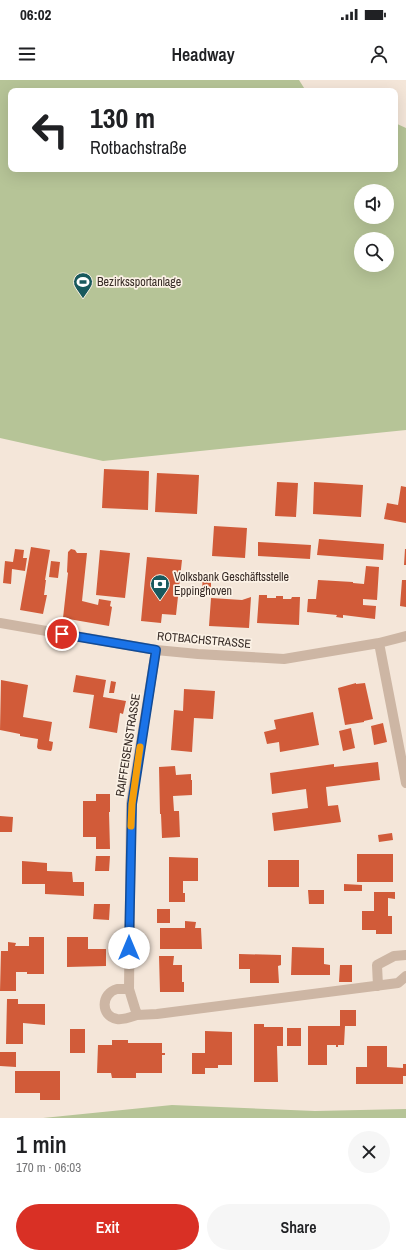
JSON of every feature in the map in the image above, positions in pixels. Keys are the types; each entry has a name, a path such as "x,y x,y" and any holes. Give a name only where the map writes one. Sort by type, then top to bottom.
{"street":[{"name":"ROTBACHSTRASSE","path":"0,623 156,650 284,659 379,643 406,636"},
{"path":"379,643 406,783"},
{"name":"RAIFFEISENSTRASSE","path":"137,1015 129,989 132,804 156,650"},
{"path":"378,986 377,965 394,956 406,955"},
{"path":"129,989 117,989 109,992 105,1000 105,1008 109,1015 117,1019 137,1015 164,1013 378,986 398,983 406,976"}],"green space":[{"path":"0,80 299,80 304,88 8,88 8,172 398,172 398,124 406,128 406,430 103,461 0,438"},
{"path":"172,1105 315,1111 406,1109 406,1118 43,1118"}],"building":[{"path":"104,469 149,471 148,510 102,508"},
{"path":"157,473 199,475 197,514 155,512"},
{"path":"277,482 298,483 296,517 275,516"},
{"path":"314,482 363,485 361,517 313,514"},
{"path":"401,486 406,487 406,523 384,519 387,503 398,505"},
{"path":"214,526 247,528 245,558 212,556"},
{"path":"319,539 384,544 383,560 317,555"},
{"path":"258,542 311,545 310,559 258,556"},
{"path":"31,547 50,550 44,595 47,595 43,614 20,610"},
{"path":"15,549 24,550 23,558 27,558 25,571 12,569 11,584 3,583 5,561 13,562"},
{"path":"71,549 75,550 77,553 87,553 82,601 98,605 99,599 111,601 110,606 112,607 109,626 63,618 68,573 68,552"},
{"path":"405,549 406,565 404,565"},
{"path":"100,550 130,553 125,598 96,595"},
{"path":"147,557 182,560 176,615 162,614 161,623 141,621"},
{"path":"51,561 60,562 58,578 49,577"},
{"path":"366,566 379,567 377,600 363,599 363,605 376,606 375,619 343,615 343,618 336,617 337,615 307,612 308,599 316,599 318,580 364,584"},
{"path":"203,573 211,573 211,591 202,591"},
{"path":"402,580 406,580 406,607 400,606"},
{"path":"259,595 267,595 267,598 283,596 283,599 300,597 299,625 257,623"},
{"path":"251,597 249,628 209,626 211,598 242,600"},
{"path":"76,675 106,680 103,697 126,701 123,714 120,713 117,733 89,728 94,695 73,692"},
{"path":"1,680 28,685 23,717 52,722 49,741 53,742 51,751 38,749 38,739 20,736 20,734 0,730"},
{"path":"111,681 116,682 114,693 109,693"},
{"path":"356,683 365,683 373,719 345,725 338,688"},
{"path":"184,689 215,691 213,719 194,718 192,752 171,750 174,710 183,711"},
{"path":"313,712 319,745 280,752 279,742 267,744 264,732 276,729 274,720"},
{"path":"383,723 387,742 374,745 371,726"},
{"path":"351,728 355,748 343,751 339,731"},
{"path":"378,762 380,780 326,787 328,806 338,805 341,822 274,831 272,813 308,808 306,789 272,794 270,773 334,764 334,767"},
{"path":"175,766 176,775 191,774 192,795 173,796 174,811 179,811 180,837 162,838 159,767"},
{"path":"96,794 110,794 110,849 96,849 96,837 83,837 83,801 96,801"},
{"path":"0,816 13,817 12,832 0,832"},
{"path":"392,833 393,840 379,842 378,835"},
{"path":"357,854 393,854 393,882 357,882"},
{"path":"96,856 110,856 109,871 95,871"},
{"path":"169,857 198,858 198,881 183,881 185,902 169,902"},
{"path":"268,860 299,860 299,887 268,887"},
{"path":"22,861 47,863 47,871 72,872 73,882 84,882 84,896 45,894 45,884 22,884"},
{"path":"344,884 362,885 362,891 344,891"},
{"path":"308,890 324,890 324,904 309,904"},
{"path":"374,892 395,892 395,899 388,898 388,916 392,916 392,934 376,934 376,930 362,930 362,911 374,911"},
{"path":"94,904 110,904 109,920 93,919"},
{"path":"157,909 170,909 170,923 157,923"},
{"path":"185,921 196,922 195,928 201,928 202,949 160,949 160,928 185,928"},
{"path":"29,937 44,937 44,974 27,974 27,972 16,972 16,991 0,991 1,951 8,951 8,942 16,943 15,946 29,946"},
{"path":"67,937 88,937 88,949 106,949 106,966 67,967"},
{"path":"292,947 324,948 324,964 330,965 330,975 291,975"},
{"path":"239,954 281,955 281,965 278,966 279,983 250,983 250,969 239,969"},
{"path":"159,956 174,956 173,965 182,965 182,982 184,982 184,992 160,992"},
{"path":"340,965 352,965 352,982 339,982"},
{"path":"7,999 18,999 18,1004 45,1004 45,1025 23,1023 23,1044 6,1044"},
{"path":"340,1010 356,1010 356,1026 345,1026 344,1045 338,1045 338,1047 336,1047 336,1045 327,1045 327,1065 308,1065 308,1026 340,1026"},
{"path":"254,1024 264,1024 264,1027 283,1027 283,1046 277,1046 278,1082 254,1082"},
{"path":"287,1028 301,1028 301,1046 287,1046"},
{"path":"70,1029 85,1029 85,1053 70,1053"},
{"path":"205,1031 232,1032 232,1065 218,1065 218,1068 205,1068 205,1074 192,1074 192,1053 205,1053"},
{"path":"112,1040 128,1040 128,1043 162,1043 162,1053 165,1053 165,1055 162,1055 162,1073 136,1073 136,1078 112,1078 111,1073 97,1073 98,1045 112,1045"},
{"path":"367,1046 387,1046 387,1067 403,1068 403,1064 406,1064 406,1076 403,1076 403,1084 356,1084 356,1067 367,1067"},
{"path":"0,1052 16,1052 16,1067 0,1066"},
{"path":"15,1071 60,1071 60,1100 40,1100 40,1093 15,1093"}],"slow traffic":[{"path":"131,826 132,804 140,747"}],"place":[{"name":"Bezirkssportanlage","path":"83,299"},
{"name":"Volksbank Geschäftsstelle Eppinghoven","path":"160,601"}],"route":[{"path":"62,634 156,650 132,804 129,948"}]}
